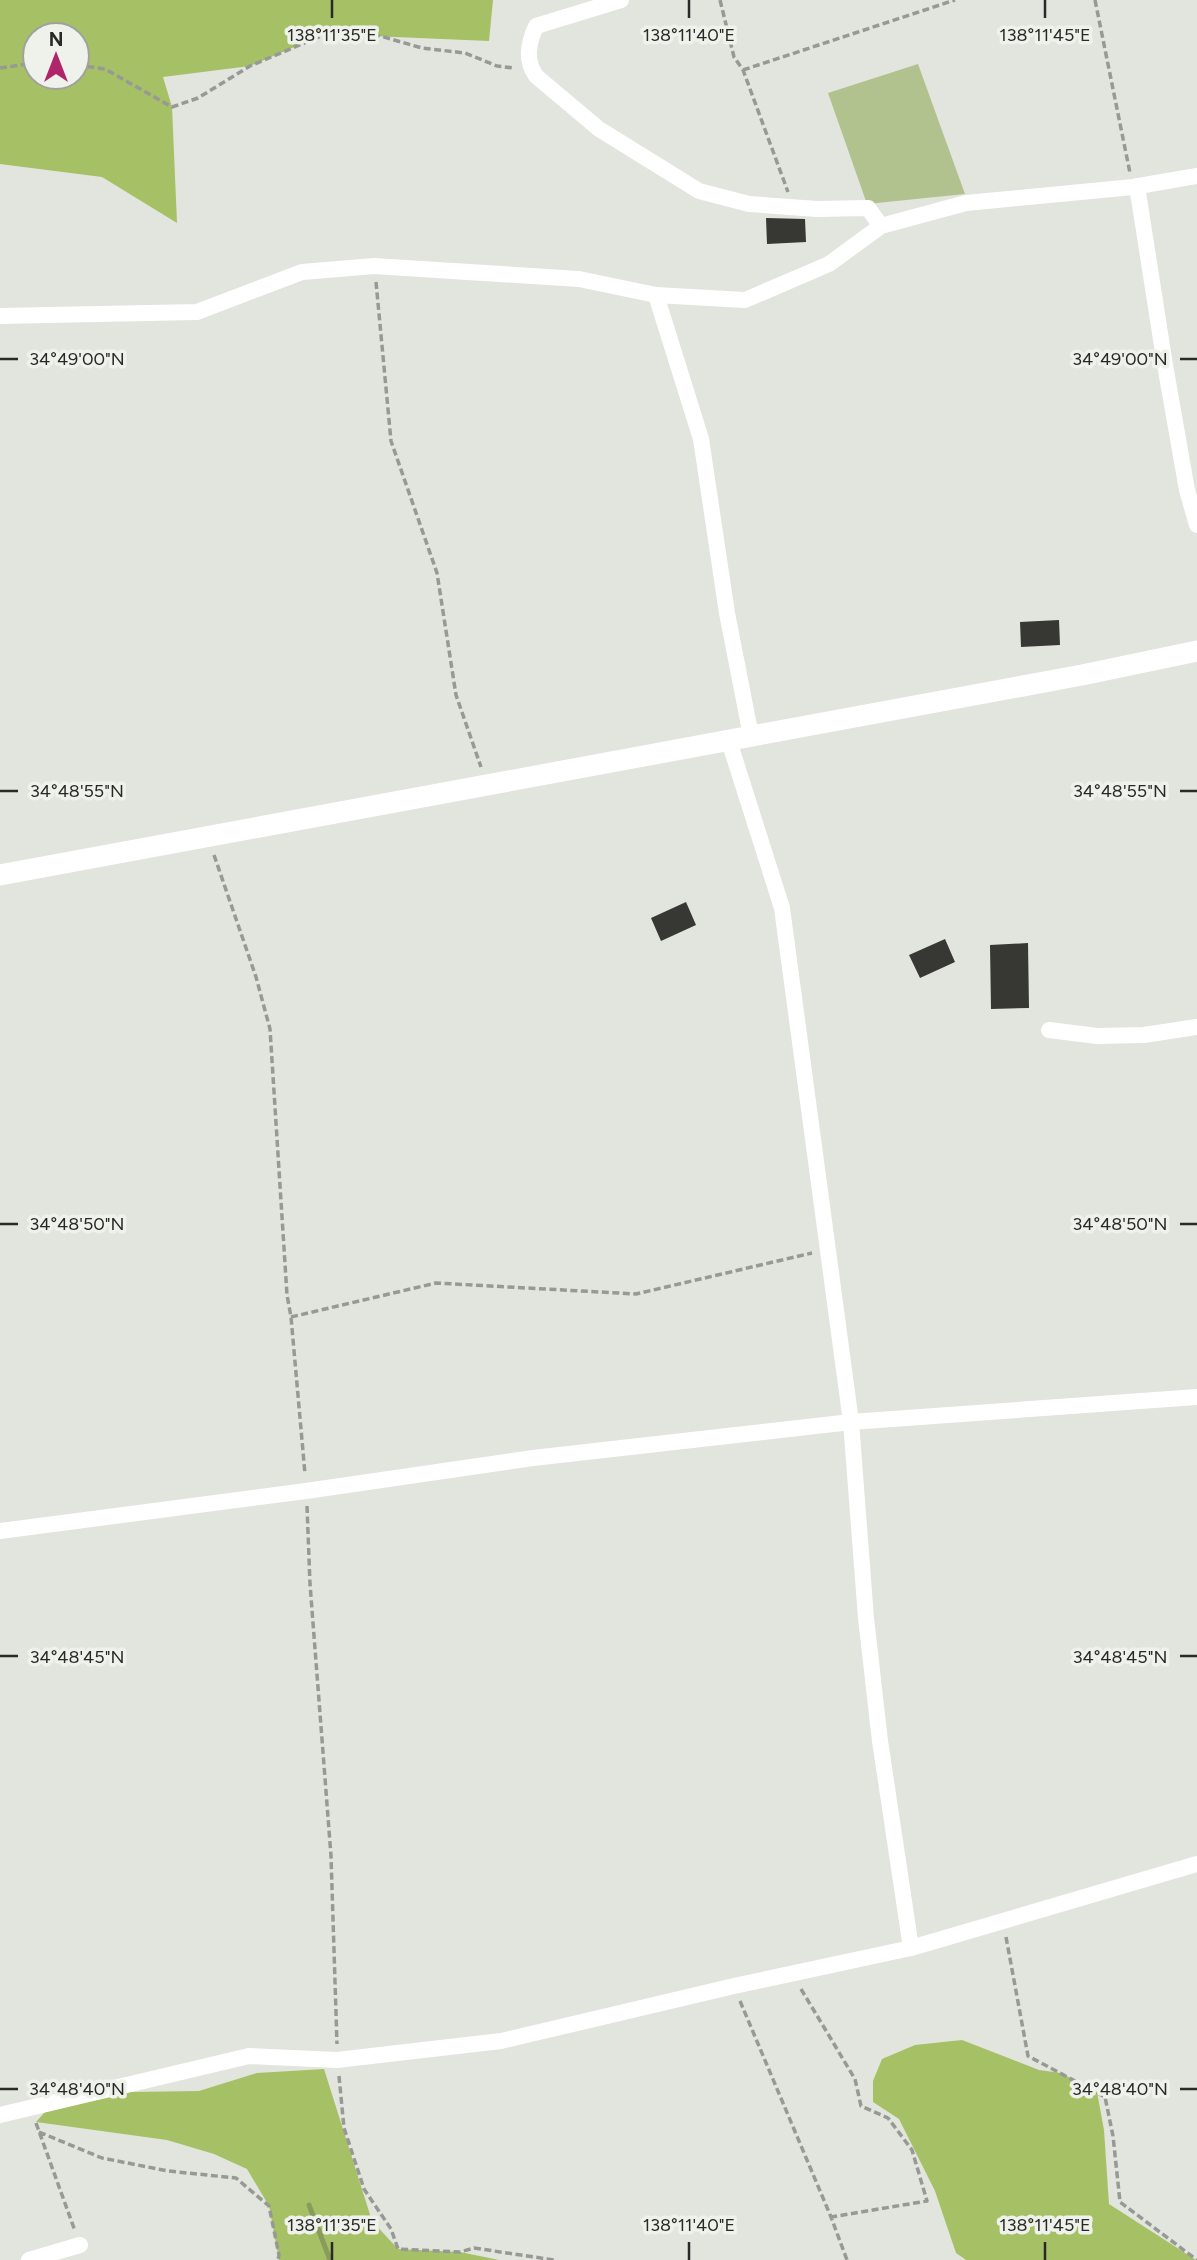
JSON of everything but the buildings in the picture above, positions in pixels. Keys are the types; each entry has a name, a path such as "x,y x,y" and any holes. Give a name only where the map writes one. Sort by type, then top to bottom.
{"street":[{"path":"621,0 536,26 528,52 536,76 599,129 699,191 749,204 868,208 881,226"},
{"path":"0,316 197,312 302,272 374,266 579,279 656,295 745,300 828,264 881,226 966,203 1135,187 1197,176"},
{"path":"1135,187 1164,365 1187,490 1197,525"},
{"path":"656,295 701,439 727,613 751,736"},
{"path":"0,875 1082,675 1197,651"},
{"path":"729,741 782,908 851,1422 866,1618 880,1741 911,1948"},
{"path":"1049,1030 1097,1036 1144,1035 1197,1027"},
{"path":"0,1531 533,1458 851,1422 1197,1397"},
{"path":"0,2115 249,2056 337,2060 501,2041 911,1948 1197,1864"},
{"path":"29,2260 80,2245"}],"path":[{"path":"720,0 734,57 743,70 794,207"},
{"path":"743,70 956,0"},
{"path":"1095,0 1135,187"},
{"path":"91,67 105,69 172,107 198,98 250,66 340,28 356,29 422,48 464,53 497,66 532,70"},
{"path":"0,68 21,65"},
{"path":"374,266 391,441 436,573 456,695 487,785"},
{"path":"208,837 256,976 270,1028 287,1295 306,1491 310,1584 331,1856 337,2060 344,2128 364,2189 391,2229 398,2249 460,2252 474,2248 554,2260"},
{"path":"291,1317 436,1283 636,1294 827,1250"},
{"path":"1003,1921 1028,2056 1105,2097 1113,2136 1119,2202 1197,2260"},
{"path":"792,1973 855,2079 861,2106 888,2118 912,2150 927,2201 831,2217"},
{"path":"734,1986 831,2217 846,2260"},
{"path":"31,2108 80,2245"},
{"path":"39,2132 102,2158 168,2171 236,2178 269,2206 278,2260"}],"green space":[{"path":"0,0 493,0 489,41 325,34 250,66 163,77 172,107 177,223 102,177 0,164"},
{"path":"918,64 965,194 867,204 828,93"},
{"path":"962,2040 1039,2070 1061,2073 1097,2092 1104,2130 1109,2204 1196,2260 966,2260 956,2253 935,2191 899,2119 873,2102 873,2081 882,2059 915,2045"},
{"path":"324,2069 372,2221 398,2249 460,2252 499,2260 279,2260 269,2206 247,2169 214,2154 167,2140 36,2122 62,2093 199,2091 257,2073"}],"waterway":[{"path":"309,2205 330,2260"}]}
